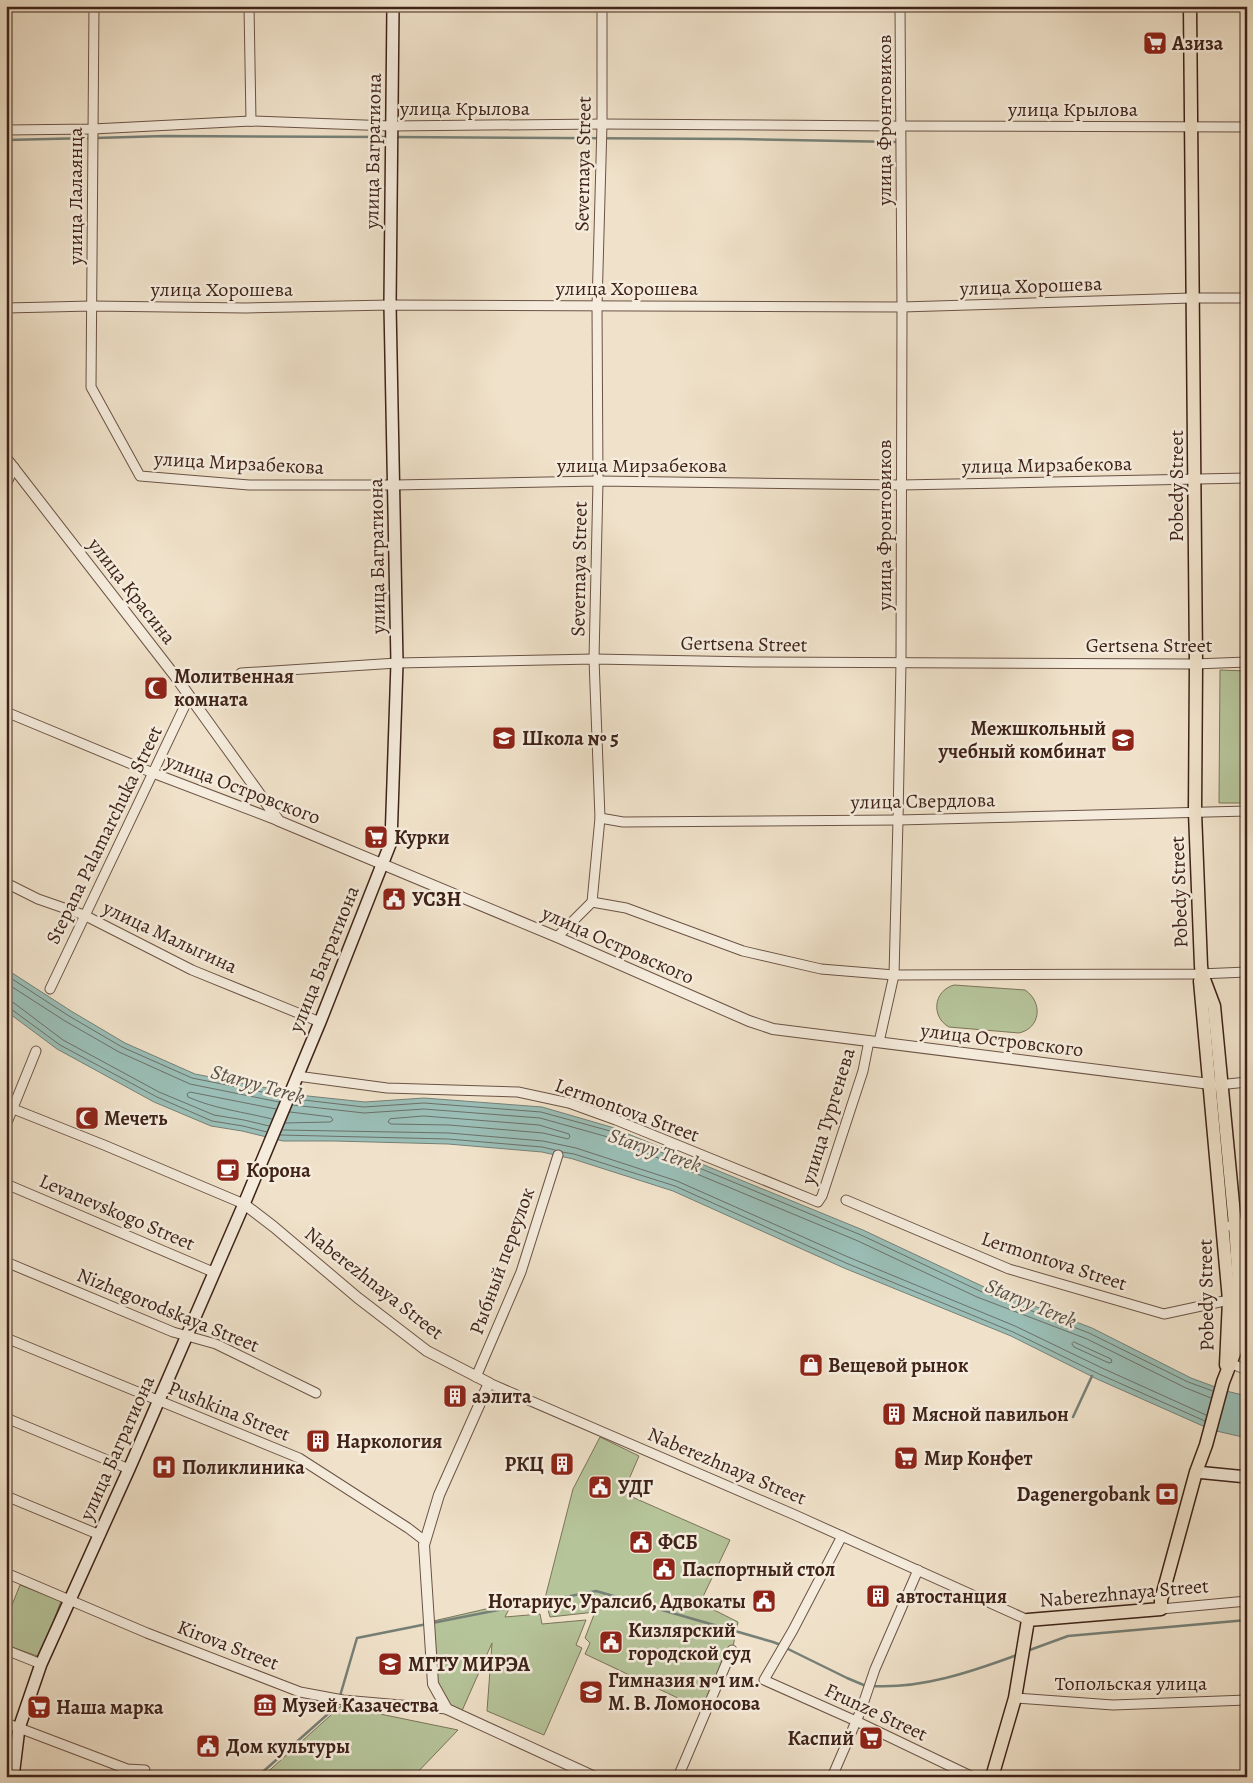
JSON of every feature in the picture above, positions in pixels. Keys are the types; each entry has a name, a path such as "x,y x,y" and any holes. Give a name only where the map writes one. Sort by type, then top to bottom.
{"main road":[{"name":"улица Багратиона","path":"12,1777 19,1728 41,1664 71,1601 244,1204 320,1022 391,842 397,662 390,305 393,6"},
{"name":"Pobedy Street","path":"1189,6 1194,479 1194,812 1201,974 1235,1225 1240,1301 1237,1346 1228,1363"},
{"name":"Pobedy Street","path":"1161,1609 1161,1600 1228,1363 1229,1300 1235,1225"},
{"path":"1196,1472 1247,1477"},
{"name":"Naberezhnaya Street","path":"1028,1620 1161,1609"},
{"path":"992,1777 1015,1698 1028,1620"}],"street":[{"name":"улица Лалаянца","path":"91,387 94,6"},
{"path":"248,6 251,121"},
{"name":"Severnaya Street","path":"592,902 600,818 594,659 598,481 597,306 602,124 602,6"},
{"name":"улица Фронтовиков","path":"874,1042 894,975 898,820 901,662 902,307 898,126 900,6"},
{"name":"улица Крылова","path":"6,130 93,129 251,121 391,126 602,124 1247,126"},
{"name":"улица Хорошева","path":"6,308 92,306 246,308 390,305 902,307 1247,298"},
{"name":"улица Мирзабекова","path":"91,387 140,476 249,485 394,485 598,481 901,485 1247,478"},
{"name":"улица Красина","path":"6,458 189,696 279,821"},
{"path":"6,484 14,466"},
{"name":"Gertsena Street","path":"241,673 397,662 594,659 1195,664 1247,662"},
{"name":"Stepana Palamarchuka Street","path":"50,989 189,696"},
{"name":"улица Островского","path":"6,712 153,773 279,821 557,937 749,1021 773,1029 1216,1085 1247,1082"},
{"name":"улица Свердлова","path":"600,818 623,822 898,820 1247,811"},
{"name":"улица Малыгина","path":"6,883 38,899 84,915 192,970 320,1022"},
{"path":"557,937 592,902"},
{"name":"улица Островского","path":"592,902 626,908 743,951 821,969 894,975 1201,974 1247,972"},
{"name":"улица Тургенева","path":"818,1202 822,1196 874,1042"},
{"path":"6,1125 9,1108 36,1051"},
{"name":"Lermontova Street","path":"295,1081 387,1088 518,1092 569,1103 616,1120 818,1202"},
{"path":"9,1108 104,1145 244,1204"},
{"name":"Рыбный переулок","path":"476,1378 521,1272 558,1155"},
{"name":"Levanevskogo Street","path":"6,1184 213,1272"},
{"name":"Lermontova Street","path":"846,1200 1009,1269 1164,1314 1229,1300"},
{"name":"Naberezhnaya Street","path":"244,1204 274,1226 358,1298 427,1351 476,1378 842,1536 1028,1620"},
{"name":"Nizhegorodskaya Street","path":"6,1262 173,1332 216,1344 316,1393"},
{"name":"Pushkina Street","path":"6,1338 299,1458 408,1528 425,1541"},
{"path":"1228,1363 1247,1370"},
{"path":"489,1383 439,1495 425,1541 433,1684 447,1709 595,1777"},
{"path":"6,1418 129,1469"},
{"path":"6,1496 100,1535"},
{"name":"Frunze Street","path":"842,1536 793,1630 764,1680 974,1777"},
{"path":"832,1777 856,1721 875,1669 918,1570"},
{"name":"Kirova Street","path":"6,1573 147,1633 300,1692 343,1700 447,1709"},
{"name":"Naberezhnaya Street","path":"1161,1609 1247,1601"},
{"path":"6,1650 41,1664"},
{"path":"678,1777 732,1650"},
{"name":"Топольская улица","path":"1015,1698 1113,1705 1247,1700"},
{"path":"6,1723 127,1769 145,1770"}],"green space":[{"path":"1220,670 1247,671 1247,803 1219,803"},
{"path":"954,985 1025,990 1035,1001 1037,1014 1035,1020 1032,1026 1019,1033 949,1027 939,1017 937,1004 938,998 942,993"},
{"path":"600,1437 639,1456 623,1493 730,1540 700,1603 738,1622 731,1656 703,1710 585,1654 590,1643 585,1638 595,1612 550,1617 547,1606 543,1606 573,1489"},
{"path":"20,1585 61,1601 40,1657 6,1645 6,1620"},
{"path":"512,1603 505,1617 540,1614 542,1624 586,1620 576,1645 582,1648 544,1735 487,1711 492,1643 461,1713 448,1707 435,1684 429,1622"},
{"path":"341,1706 458,1730 413,1777 262,1777"}],"water":[{"name":"Staryy Terek","path":"6,969 125,1043 195,1074 308,1096 365,1102 424,1098 542,1107 611,1127 863,1230 982,1286 1092,1328 1191,1378 1226,1391 1247,1396 1247,1438 1212,1430 1097,1379 1011,1336 844,1268 673,1191 573,1159 542,1152 448,1144 283,1141 211,1126 154,1102 57,1049 6,1011"}],"waterway":[{"path":"95,138 165,136 387,137"},
{"path":"395,137 897,142 897,140"},
{"path":"6,140 90,138"},
{"path":"1073,1417 1092,1376"},
{"path":"432,1623 596,1591 781,1645"},
{"path":"1027,1651 1068,1636 1247,1620"},
{"path":"340,1696 357,1638 427,1624"},
{"path":"786,1648 866,1686"},
{"path":"872,1686 909,1685 946,1678 1017,1655"},
{"path":"257,1777 337,1706 339,1702"}],"place":[{"name":"Азиза","path":"1155,43"},
{"name":"Молитвенная комната","path":"156,688"},
{"name":"Школа № 5","path":"504,738"},
{"name":"Межшкольный учебный комбинат","path":"1123,740"},
{"name":"Курки","path":"376,837"},
{"name":"УСЗН","path":"394,899"},
{"name":"Мечеть","path":"87,1118"},
{"name":"Корона","path":"228,1170"},
{"name":"Вещевой рынок","path":"811,1365"},
{"name":"аэлита","path":"455,1396"},
{"name":"Мясной павильон","path":"894,1414"},
{"name":"Наркология","path":"318,1441"},
{"name":"Мир Конфет","path":"906,1458"},
{"name":"РКЦ","path":"562,1464"},
{"name":"Поликлиника","path":"164,1467"},
{"name":"УДГ","path":"600,1487"},
{"name":"Dagenergobank","path":"1167,1494"},
{"name":"ФСБ","path":"641,1542"},
{"name":"Паспортный стол","path":"664,1569"},
{"name":"автостанция","path":"878,1596"},
{"name":"Нотариус, Уралсиб, Адвокаты","path":"764,1601"},
{"name":"Кизлярский городской суд","path":"611,1642"},
{"name":"МГТУ МИРЭА","path":"390,1664"},
{"name":"Гимназия №1 им. М. В. Ломоносова","path":"591,1692"},
{"name":"Музей Казачества","path":"265,1705"},
{"name":"Наша марка","path":"39,1707"},
{"name":"Каспий","path":"871,1738"},
{"name":"Дом культуры","path":"208,1746"}]}
